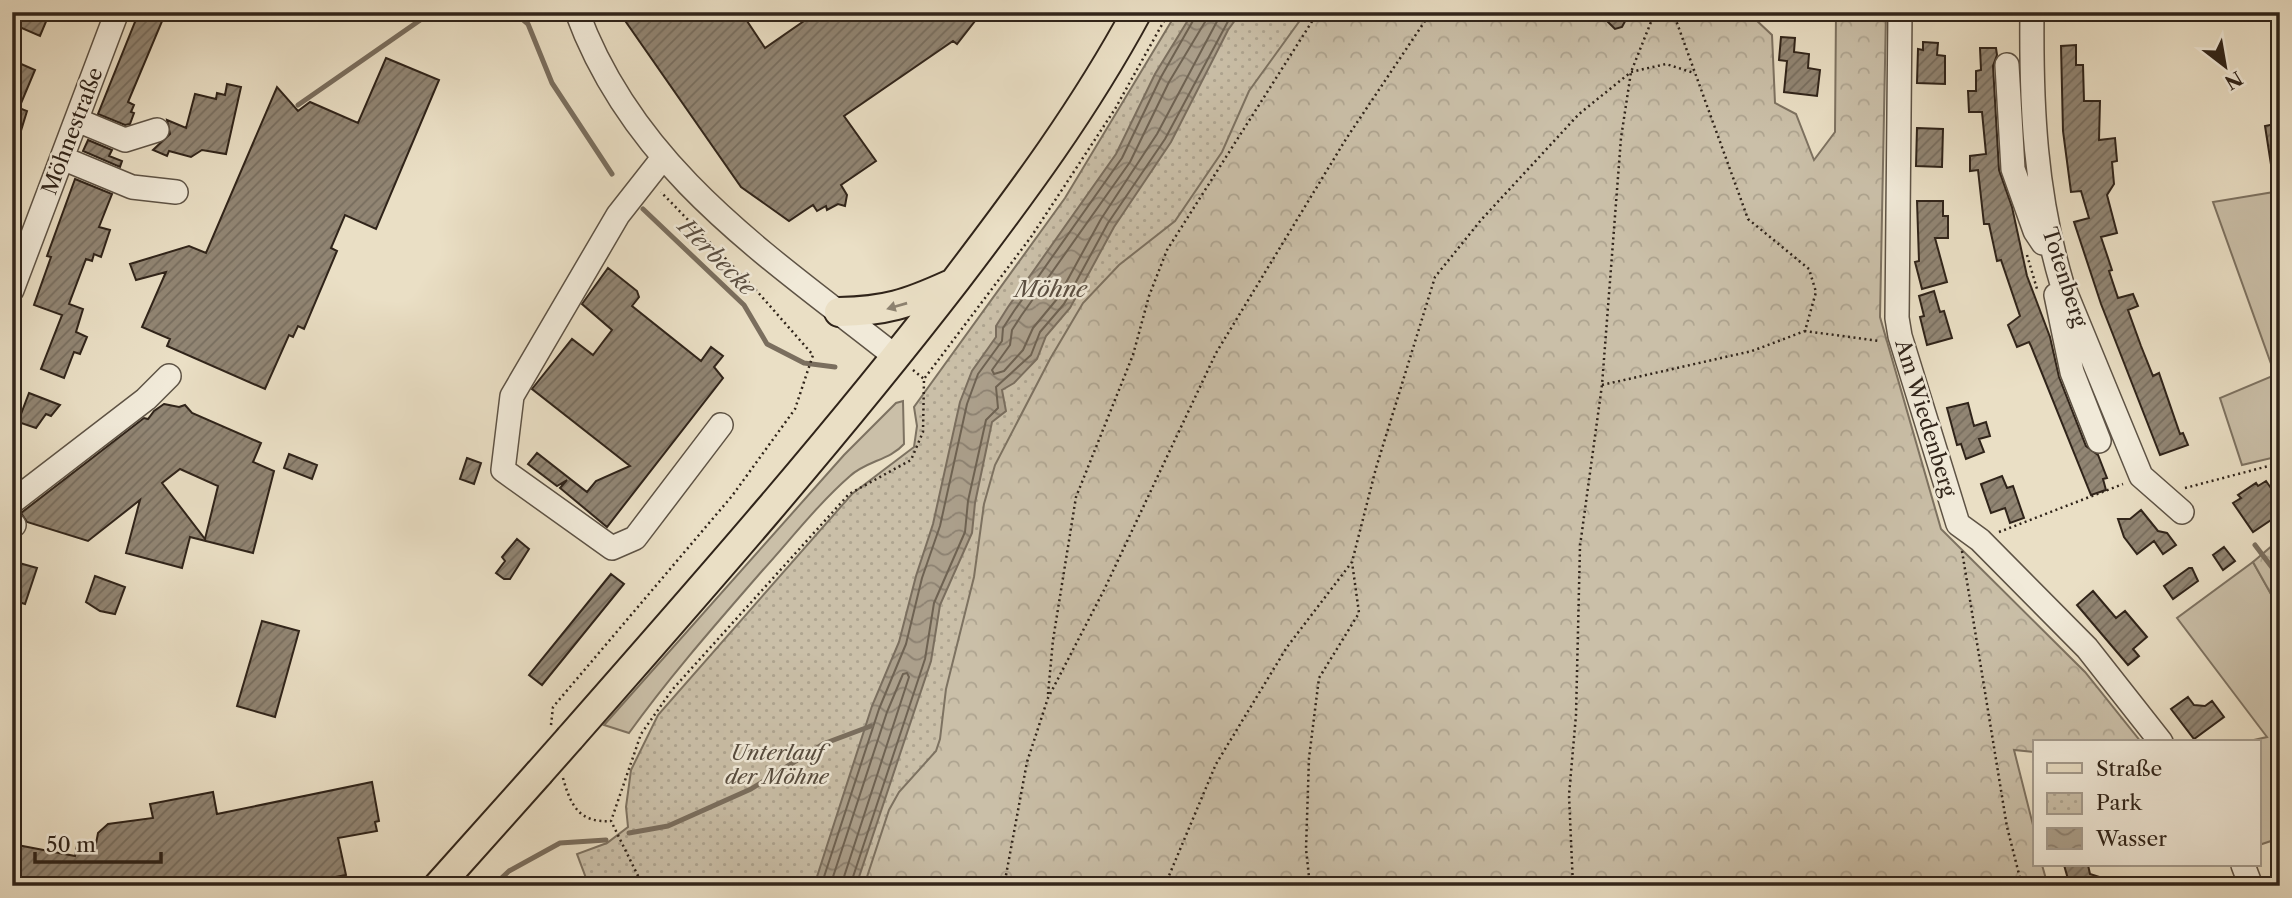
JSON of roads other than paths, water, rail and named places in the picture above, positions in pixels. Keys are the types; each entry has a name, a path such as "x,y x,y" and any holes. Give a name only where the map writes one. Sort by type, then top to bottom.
{"main road":[{"path":"438,886 759,522 896,357 1050,156 1105,72 1137,12"},
{"path":"839,312 886,310 952,284"}],"street":[{"name":"Möhnestraße","path":"12,290 117,12"},
{"path":"576,12 603,73 662,159 719,217 785,273 896,357"},
{"name":"Am Wiedenberg","path":"1900,12 1896,294 1900,336 1958,524 1980,540 2087,648 2159,740"},
{"name":"Totenberg","path":"2032,12 2035,155 2052,248 2062,284 2141,476 2182,512"},
{"path":"2007,65 2013,169 2040,242 2052,248"},
{"path":"77,120 125,140 157,130"},
{"path":"62,158 132,187 153,192 176,192"},
{"path":"662,159 618,215 512,396 503,470 612,548 635,538 721,425"},
{"path":"2062,284 2055,292 2056,306 2072,372 2099,441"},
{"path":"12,502 146,399 169,376"},
{"path":"2243,866 2251,886"}],"water":[{"name":"Möhne","path":"1193,12 1241,12 1228,30 1171,142 1114,227 1070,308 1046,336 1037,359 1014,383 1002,390 1006,411 992,422 975,503 972,533 940,605 931,661 856,886 814,886 872,706 899,642 933,524 960,402 972,371 996,337 996,326 1008,307 1116,154 1155,74"}],"waterway":[{"name":"Herbecke","path":"298,105 426,16 437,12"},
{"name":"Herbecke","path":"514,12 528,24 552,83 612,174"},
{"name":"Herbecke","path":"643,209 744,305 767,344 804,363 835,367"},
{"path":"2255,545 2280,578"},
{"path":"629,833 668,826 751,789 823,744 871,726"},
{"path":"493,886 509,871 560,843 606,840"}],"park label":[{"name":"Unterlauf der Möhne","path":"777,764"}]}
